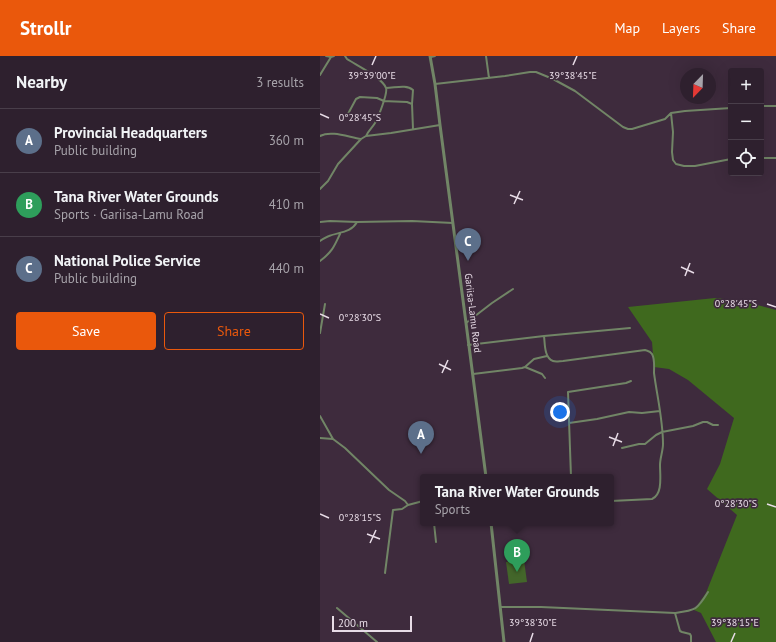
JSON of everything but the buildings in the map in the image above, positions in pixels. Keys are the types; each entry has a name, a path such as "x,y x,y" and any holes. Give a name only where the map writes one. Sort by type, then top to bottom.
{"street":[{"path":"326,56 334,56"},
{"path":"345,56 347,59 383,82 386,88 386,94 375,123 366,136"},
{"path":"431,57 435,56"},
{"path":"486,56 489,78"},
{"path":"320,75 331,57"},
{"name":"Gariisa-Lamu Road","path":"431,57 486,474"},
{"path":"435,84 489,78 532,71 538,72 574,91 623,127 628,129 665,118 671,113 728,108"},
{"path":"386,88 407,87 413,90 413,129"},
{"path":"342,121 356,99 360,97 377,98 383,101 407,102 412,104"},
{"path":"764,106 776,106"},
{"path":"671,113 673,132 672,156 676,164 695,166 728,160"},
{"path":"320,189 328,181 338,164 361,139 366,136 440,125"},
{"path":"320,136 330,134 361,139"},
{"path":"764,158 776,158"},
{"path":"320,222 412,221 453,223"},
{"path":"320,241 328,236 341,233 355,226 357,222"},
{"path":"320,261 332,251 341,233"},
{"path":"466,323 513,289"},
{"path":"320,333 325,304"},
{"path":"468,345 630,328"},
{"path":"544,336 547,356 553,361 645,350 649,351 653,356 663,445 660,460 660,490 656,497 652,499 614,501"},
{"path":"525,367 534,359 547,356"},
{"path":"473,374 525,367 542,374 545,378"},
{"path":"571,474 568,392 631,381"},
{"path":"569,423 629,412 642,413 660,411"},
{"path":"320,416 333,439 345,448 389,490 405,500 408,505"},
{"path":"622,448 645,444 656,434 693,426 703,422 718,425"},
{"path":"320,438 333,439"},
{"path":"385,573 393,510 402,509 408,505 420,502"},
{"path":"434,526 436,542"},
{"path":"491,526 504,642"},
{"path":"501,607 675,613 696,608 708,592"},
{"path":"337,608 377,642"},
{"path":"675,613 679,629 682,632 690,634 691,642"}],"green space":[{"path":"715,298 742,301 776,310 776,642 716,642 701,613 694,610 706,593 737,515 707,489 720,464 734,418 688,380 669,369 654,367 652,342 628,307"},
{"path":"524,560 527,582 509,584 506,562"}],"place":[{"name":"National Police Service","path":"468,261"},
{"name":"Provincial Headquarters","path":"421,454"},
{"name":"Tana River Water Grounds","path":"517,572"}]}
